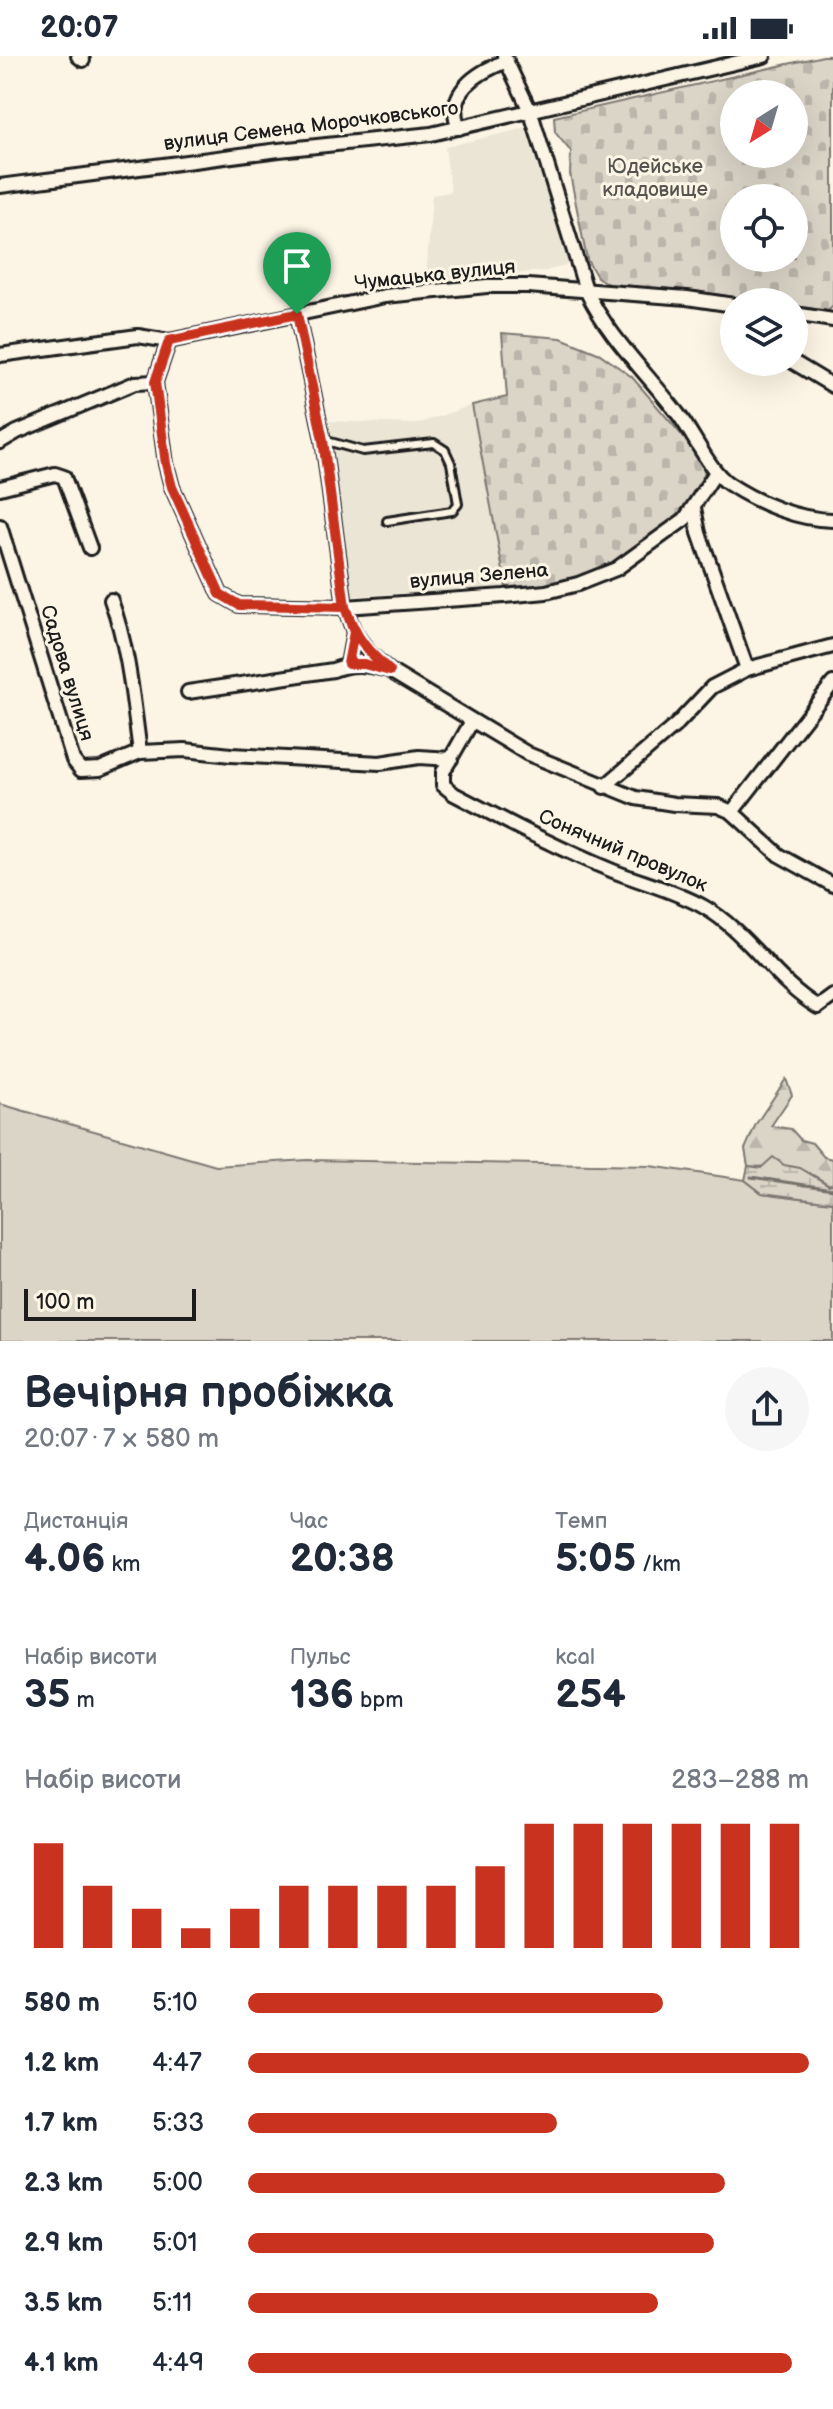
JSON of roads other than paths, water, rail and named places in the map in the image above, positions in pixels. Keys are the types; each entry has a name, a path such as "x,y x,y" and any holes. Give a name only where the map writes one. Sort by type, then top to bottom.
{"street":[{"name":"вулиця Семена Морочковського","path":"0,186 431,134 764,56"},
{"path":"459,128 454,106 472,79 505,59 531,113 586,290 595,308 698,441 716,472 728,483 793,514 833,520"},
{"name":"Чумацька вулиця","path":"0,355 138,336 169,341 385,296 487,286 586,290 720,303"},
{"path":"297,314 323,440 345,607 354,632 369,653 390,671 528,754 636,798 718,806 732,812 779,855 833,885"},
{"path":"808,316 833,320"},
{"path":"0,442 135,383 155,382 169,341"},
{"path":"808,371 833,386"},
{"name":"вулиця Зелена","path":"155,382 172,487 220,594 239,605 345,607 546,592 578,584 616,569 661,539 685,519 716,472"},
{"path":"0,488 55,474 64,477 90,548"},
{"path":"694,508 699,533 747,669"},
{"name":"Садова вулиця","path":"0,526 73,760 81,770 100,769 140,752"},
{"path":"111,600 129,668 140,752 185,750 380,763 419,757 451,759 472,721"},
{"path":"348,664 354,632"},
{"path":"604,787 677,724 712,687 747,669 833,646"},
{"path":"188,692 333,670 348,664 364,664 390,671"},
{"path":"732,812 833,683"},
{"name":"Сонячний провулок","path":"451,759 443,772 443,785 454,794 541,839 705,907 799,995 818,1007 833,996"}],"lane":[{"path":"323,440 363,451 434,443 445,450 451,463 458,504 452,511 387,521"}],"waterway":[{"path":"751,1177 833,1189"}],"park label":[{"name":"Юдейське кладовище","path":"655,178"}]}
